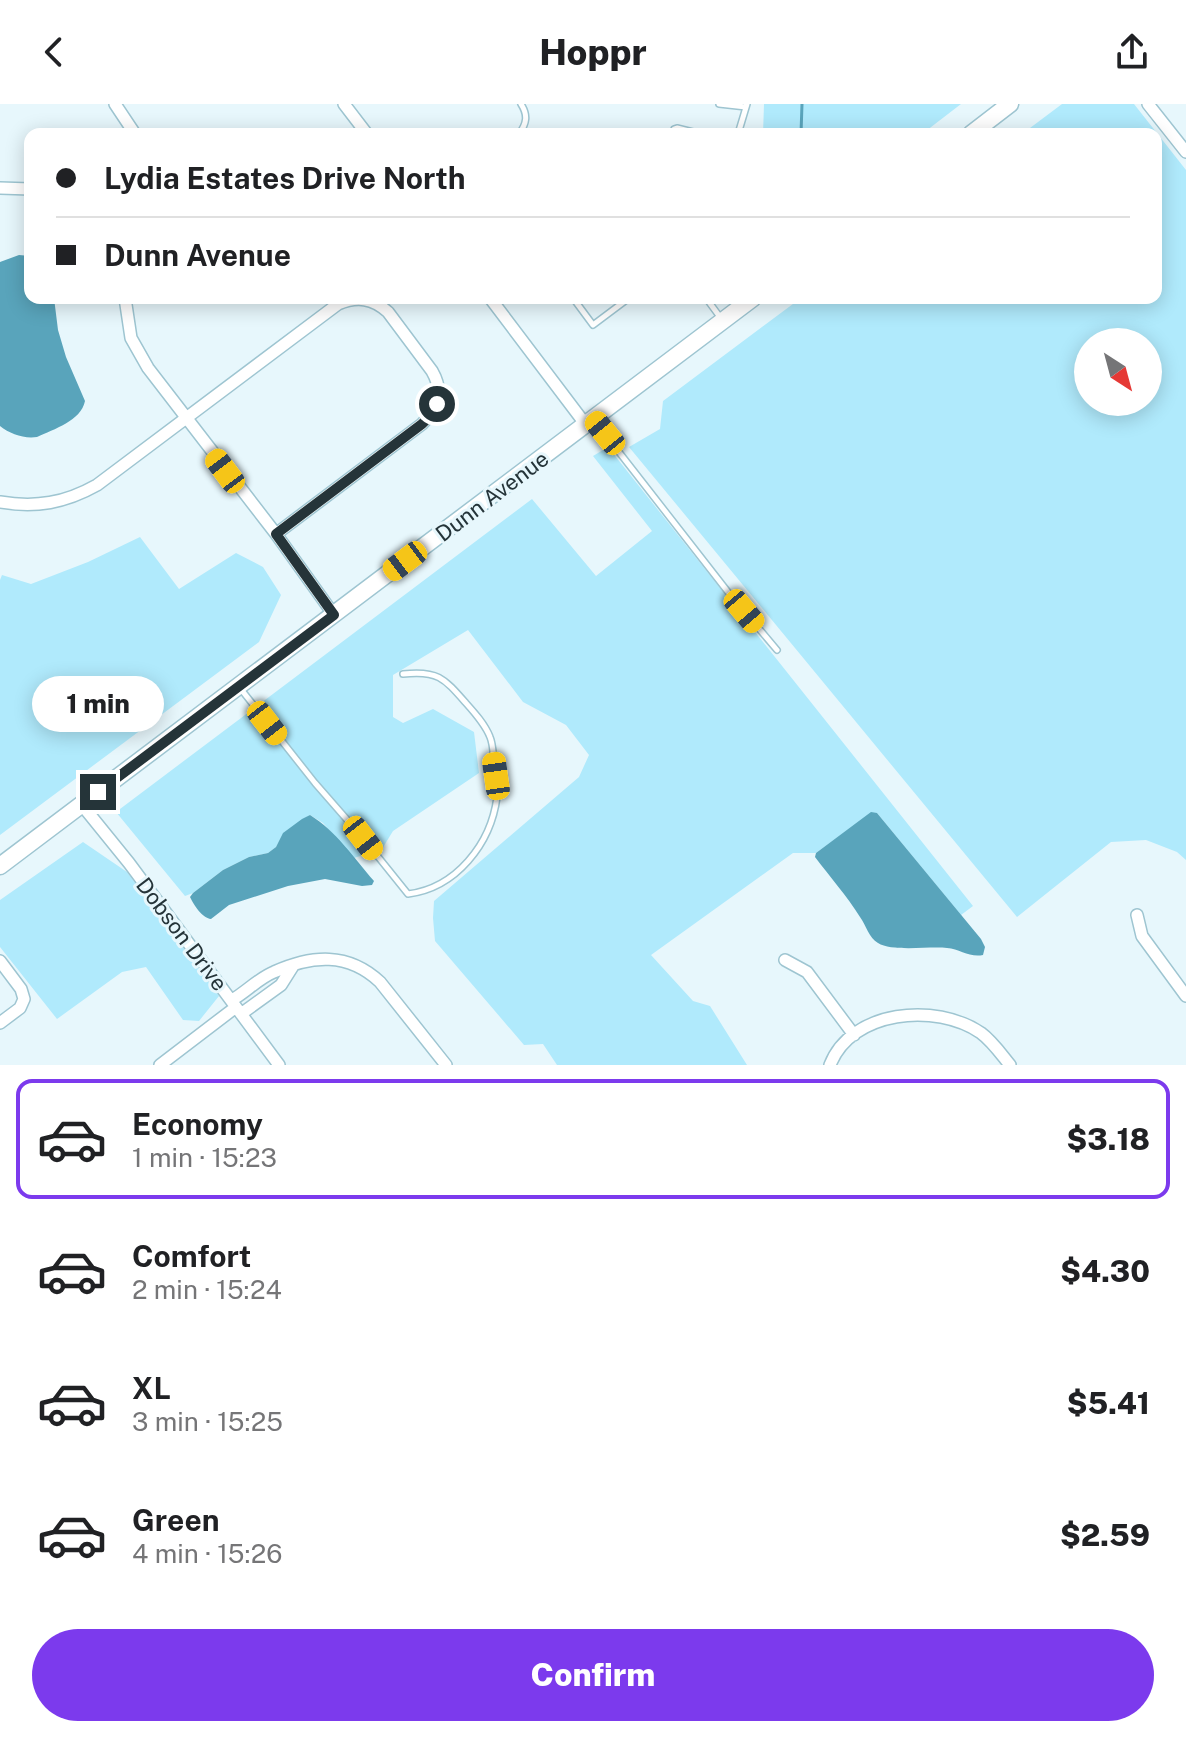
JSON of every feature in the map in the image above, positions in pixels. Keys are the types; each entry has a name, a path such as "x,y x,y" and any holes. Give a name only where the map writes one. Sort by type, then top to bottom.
{"main road":[{"path":"979,128 1010,104"},
{"name":"Dunn Avenue","path":"0,866 745,304"}],"street":[{"path":"115,104 131,128"},
{"path":"1148,104 1186,152"},
{"path":"347,105 363,128"},
{"path":"0,188 24,189"},
{"path":"126,304 128,327 139,354 334,615"},
{"path":"0,502 48,504 86,492 338,304"},
{"path":"276,534 422,424 437,404 438,381 380,304"},
{"path":"495,304 590,422"},
{"name":"Dobson Drive","path":"82,805 129,863 279,1065"},
{"path":"1137,915 1142,936 1186,996"},
{"path":"160,1065 237,1007 272,973 318,958 339,960 369,971 446,1065"},
{"path":"785,960 807,972 854,1035"},
{"path":"0,961 21,989 24,999 20,1008 0,1023"},
{"path":"830,1065 841,1046 865,1027 907,1014 931,1014 951,1019 981,1033 1010,1065"}],"lane":[{"path":"521,104 527,114 522,128"},
{"path":"719,104 747,106 740,128"},
{"path":"577,304 593,325 621,304"},
{"path":"710,304 723,321"},
{"path":"590,422 777,650"},
{"path":"239,687 408,894 421,893 456,873 470,859 482,843 498,795 490,736 482,722 448,682 440,677 431,672 403,674"}],"shaded area":[{"path":"764,104 961,104 930,128 763,128"},
{"path":"1062,104 1134,104 1153,128 1030,128"},
{"path":"1162,140 1186,170 1186,860 1177,852 1146,840 1111,842 1017,917 629,447 660,429 663,401 793,304 1162,304"},
{"path":"24,255 24,304 55,304 66,357 85,401 73,419 37,437 17,435 0,426 0,262"},
{"path":"608,447 973,906 961,915 877,813 871,813 816,853 793,853 651,955 693,1001 710,1006 747,1065 557,1065 543,1044 524,1045 435,941 434,901 579,777 589,755 566,725 523,702 468,630 393,675 393,717 403,723 433,709 474,732 479,773 393,831 382,849 354,858 323,823 310,815 284,833 276,847 268,853 249,857 223,870 185,896 116,812 532,499 596,576 652,531 593,456"},
{"path":"140,537 179,589 236,553 263,567 281,595 259,642 0,835 2,575 31,584"},
{"path":"871,812 877,813 981,939 985,947 983,955 947,948 884,946 872,938 850,902 815,857 816,853"},
{"path":"310,815 344,845 374,881 372,885 325,879 288,886 229,905 211,919 199,911 190,897 193,893 223,870 249,857 268,853 276,847 283,833"},
{"path":"83,842 127,872 219,996 199,1021 183,1020 146,967 122,972 57,1019 0,947 0,900"}],"waterway":[{"path":"801,128 802,104"}],"route":[{"path":"98,792 334,615 276,534 422,424 437,404"}]}
